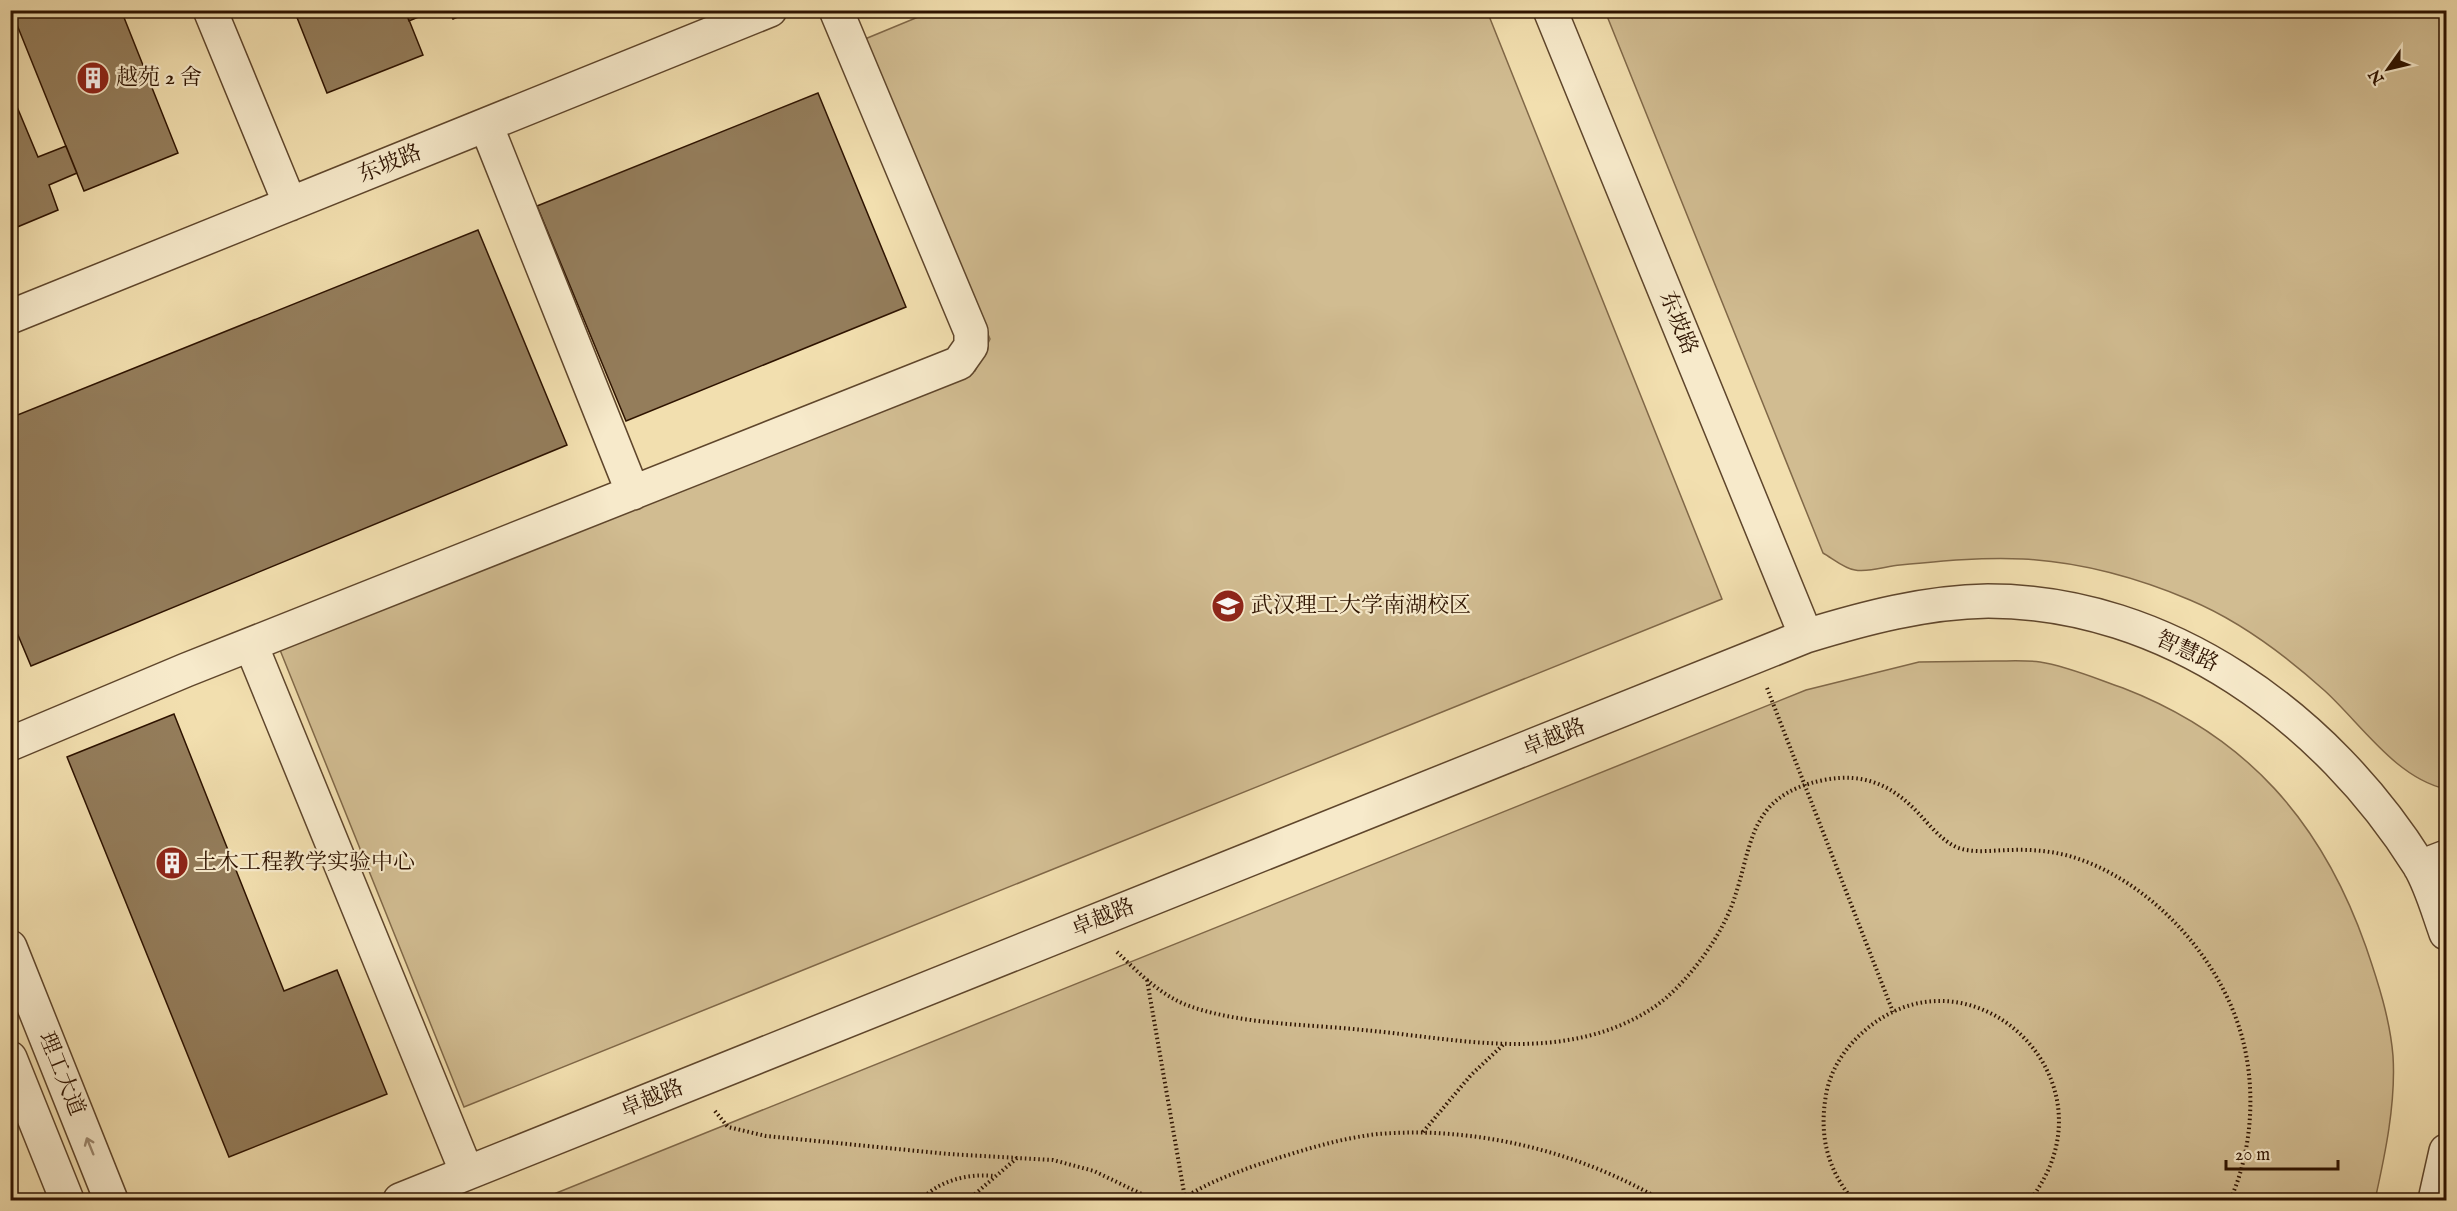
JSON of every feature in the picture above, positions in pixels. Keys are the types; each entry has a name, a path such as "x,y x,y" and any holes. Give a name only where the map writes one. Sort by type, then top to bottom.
{"street":[{"path":"210,10 290,204"},
{"name":"东坡路","path":"10,317 770,10"},
{"path":"10,744 251,645 949,369 959,363 971,346 971,332 836,10"},
{"name":"东坡路","path":"1550,10 1806,636"},
{"path":"486,125 633,493"},
{"name":"智慧路","path":"1806,636 1902,610 1989,601 2038,606 2095,616 2142,631 2221,667 2254,688 2293,719 2433,862 2446,933"},
{"name":"卓越路","path":"400,1200 1806,636"},
{"path":"251,645 467,1173"},
{"name":"理工大道","path":"10,947 111,1200"},
{"name":"理工大道","path":"10,1058 67,1200"},
{"path":"2435,1200 2446,1151"}],"path":[{"path":"1755,657 1893,1012"},
{"path":"1088,924 1147,980 1191,1007 1246,1019 1505,1043 1570,1040 1598,1034 1642,1014 1665,999 1680,983 1719,933 1738,889 1754,827 1774,804 1805,786 1837,778 1881,784 1900,794 1937,834 1958,848 2059,853 2115,875 2167,915 2190,940 2210,969 2238,1024 2248,1076 2247,1146 2241,1177 2230,1200"},
{"path":"1147,980 1183,1199 1251,1167 1292,1153 1376,1135 1422,1133 1477,1137 1532,1148 1584,1165 1661,1200"},
{"path":"1853,1200 1830,1164 1823,1139 1822,1113 1827,1088 1837,1064 1852,1042 1870,1025 1893,1012 1919,1004 1946,1002 1973,1007 1999,1018 2021,1034 2039,1054 2052,1078 2059,1105 2060,1132 2054,1160 2043,1184 2030,1200"},
{"path":"1422,1133 1470,1075 1505,1043"},
{"path":"699,1081 723,1123 735,1130 766,1136 948,1154 1053,1160 1080,1165 1154,1200"},
{"path":"968,1200 1017,1158"},
{"path":"921,1200 939,1187 960,1178 981,1174 994,1176"}],"shaded area":[{"path":"935,10 1487,11 1722,599 464,1107 280,650 975,371 990,339 865,39"},
{"path":"1605,11 2446,11 2446,789 2411,774 2395,762 2325,691 2261,640 2208,608 2170,592 2108,572 2044,561 1962,560 1860,571 1847,568 1823,553"},
{"path":"2024,661 2061,666 2123,688 2167,708 2207,731 2243,758 2274,789 2302,823 2327,861 2348,902 2366,947 2383,1001 2393,1056 2391,1110 2375,1200 539,1200 1806,690 1919,662"}],"building":[{"name":"越苑 2 舍","path":"11,10 121,10 178,153 84,191"},
{"path":"294,10 405,10 423,55 327,93"},
{"path":"405,10 435,10 409,21"},
{"path":"449,10 474,10 453,19"},
{"path":"818,93 906,307 626,421 537,206"},
{"path":"15,102 38,157 66,146 77,173 49,185 58,210 10,230 10,104"},
{"path":"478,230 567,445 31,666 10,616 10,418"},
{"name":"土木工程教学实验中心","path":"174,714 284,991 337,970 387,1094 229,1157 67,757"}],"place":[{"name":"越苑 2 舍","path":"93,78"},
{"name":"武汉理工大学南湖校区","path":"1228,606"},
{"name":"土木工程教学实验中心","path":"172,863"}]}
